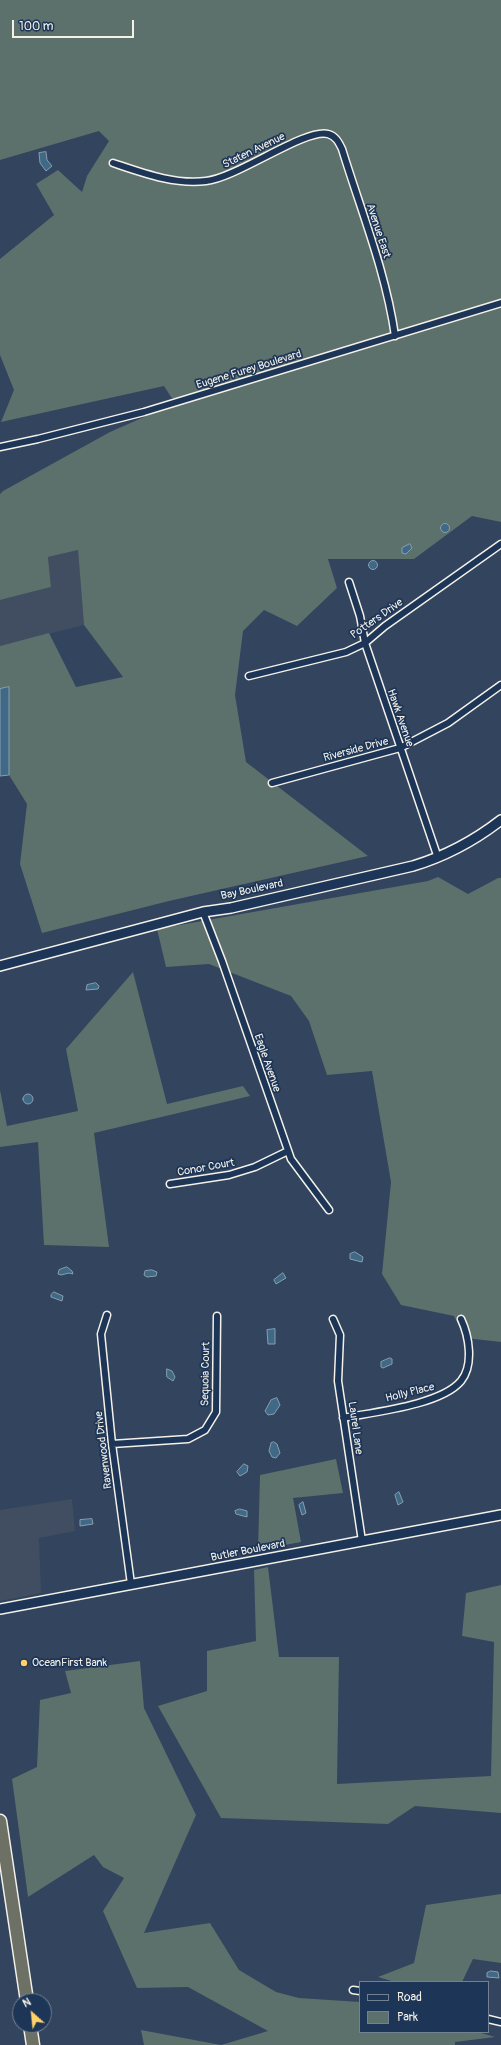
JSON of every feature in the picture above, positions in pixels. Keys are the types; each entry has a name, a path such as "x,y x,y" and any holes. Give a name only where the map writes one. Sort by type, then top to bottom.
{"highway":[{"path":"0,1821 26,1993"},
{"path":"31,2033 33,2045"}],"street":[{"name":"Staten Avenue","path":"113,163 156,176 192,182 205,181 228,176 273,152 310,137 327,134 332,136"},
{"name":"Avenue East","path":"332,136 336,139 342,150 366,223 389,302 395,336"},
{"name":"Eugene Furey Boulevard","path":"0,447 144,412 501,303"},
{"name":"Potters Drive","path":"250,676 346,652 365,644 385,626 501,544"},
{"name":"Hawk Avenue","path":"349,582 360,616 365,644 438,858"},
{"name":"Riverside Drive","path":"272,783 400,748 448,723 501,685"},
{"name":"Bay Boulevard","path":"0,966 203,912 231,908 438,858 482,835 501,820"},
{"name":"Eagle Avenue","path":"203,912 222,961 288,1151 298,1170 330,1210"},
{"name":"Conor Court","path":"170,1184 229,1175 255,1167 288,1151"},
{"name":"Ravenwood Drive","path":"107,1315 101,1334 112,1444 131,1584"},
{"name":"Sequoia Court","path":"112,1444 188,1439 204,1430 216,1412 218,1316"},
{"name":"Laurel Lane","path":"333,1319 340,1335 338,1381 362,1542"},
{"name":"Holly Place","path":"343,1418 422,1402 453,1388 462,1380 468,1359 466,1332 461,1319"},
{"name":"Butler Boulevard","path":"0,1609 131,1584 250,1564 501,1515"},
{"path":"353,1990 359,1991"},
{"path":"489,2019 501,2022"}],"shaded area":[{"path":"46,152 47,160 52,166 46,171 40,163 39,153"},
{"path":"443,524 447,524 449,528 447,532 443,532 441,530 441,526"},
{"path":"410,544 412,548 406,554 402,553 402,548"},
{"path":"78,550 84,625 0,646 0,600 51,587 48,557"},
{"path":"371,561 375,561 377,565 375,569 371,569 369,567 369,563"},
{"path":"9,687 9,775 0,776 0,689"},
{"path":"96,983 99,986 98,989 86,990 87,985"},
{"path":"26,1094 30,1094 33,1099 30,1104 26,1104 23,1101 23,1097"},
{"path":"355,1252 363,1257 362,1262 350,1259 350,1254"},
{"path":"67,1267 73,1274 58,1274 59,1270"},
{"path":"152,1270 157,1272 156,1276 147,1277 144,1275 145,1271"},
{"path":"283,1273 286,1278 276,1284 274,1280"},
{"path":"54,1292 63,1296 62,1301 51,1297"},
{"path":"275,1329 275,1344 268,1344 267,1330"},
{"path":"390,1358 392,1359 392,1364 383,1368 381,1367 381,1362"},
{"path":"167,1369 172,1371 175,1377 173,1381 167,1377"},
{"path":"277,1398 280,1405 274,1414 268,1415 265,1411 271,1400"},
{"path":"274,1442 277,1444 280,1453 276,1458 272,1457 269,1451 271,1443"},
{"path":"244,1464 248,1466 247,1472 240,1476 237,1472"},
{"path":"399,1492 403,1502 398,1505 395,1495"},
{"path":"72,1499 75,1531 39,1538 41,1593 0,1601 0,1510"},
{"path":"303,1502 306,1513 302,1515 299,1505"},
{"path":"240,1509 247,1511 247,1517 236,1514 235,1511"},
{"path":"92,1519 93,1524 80,1526 80,1520"},
{"path":"491,1971 498,1972 499,1978 487,1977 487,1973"}],"green space":[{"path":"0,0 501,0 501,522 472,516 414,559 328,559 337,588 297,626 264,610 243,631 235,695 246,762 368,856 169,901 42,933 20,864 27,804 9,775 9,687 0,689 0,646 49,633 76,687 123,677 84,625 78,550 48,557 51,587 0,600 0,494 110,432 178,402 171,397 164,386 1,422 14,390 0,355 0,259 54,215 36,184 58,170 82,192 87,176 109,141 99,131 0,160"},
{"path":"438,877 468,894 498,878 501,878 501,1342 465,1338 454,1316 401,1305 382,1274 391,1182 372,1071 327,1075 309,1021 291,996 209,964 166,967 157,929 428,881"},
{"path":"133,972 167,1104 243,1086 250,1096 94,1133 109,1247 44,1245 38,1142 0,1147 0,1090 7,1126 78,1111 66,1049"},
{"path":"336,1459 343,1493 293,1498 301,1542 258,1550 260,1475"},
{"path":"268,1567 279,1657 339,1657 337,1784 491,1776 494,1642 462,1636 466,1593 501,1585 501,1813 415,1806 388,1824 221,1818 158,1706 207,1691 207,1651 256,1641 254,1570"},
{"path":"140,1661 144,1708 196,1815 144,1933 210,1923 239,1970 276,1992 299,1998 359,2002 359,2033 481,2033 495,2037 455,2042 455,2045 221,2045 268,2031 188,1987 137,1988 103,1911 124,1878 103,1867 94,1855 28,1897 12,1779 37,1767 40,1700 71,1693 65,1671"},
{"path":"501,1894 501,1963 473,1959 462,1981 392,1981 378,1977 414,1963 426,1905"},
{"path":"141,2030 221,2045 144,2045"}],"place":[{"name":"OceanFirst Bank","path":"24,1663"}]}
